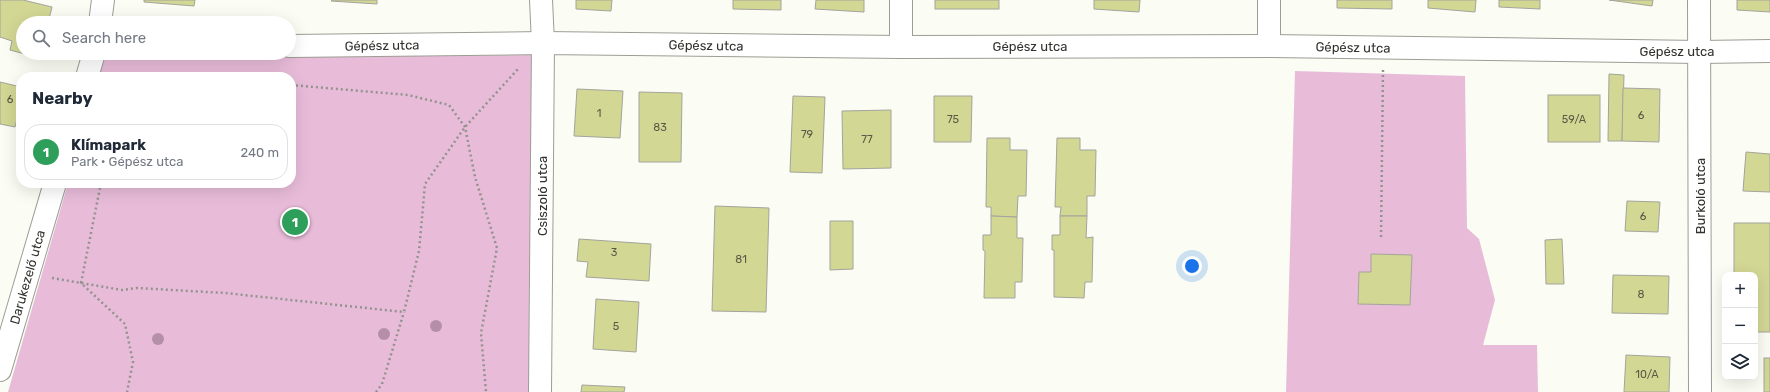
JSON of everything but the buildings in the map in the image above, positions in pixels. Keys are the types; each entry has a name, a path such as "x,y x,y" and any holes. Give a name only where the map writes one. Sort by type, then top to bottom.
{"street":[{"path":"101,16 103,0"},
{"name":"Csiszoló utca","path":"540,392 543,43 542,0"},
{"path":"901,0 901,47"},
{"path":"1269,0 1269,46"},
{"name":"Burkoló utca","path":"1699,0 1700,392"},
{"name":"Gépész utca","path":"296,46 543,43 901,47 1269,46 1700,52 1770,51"},
{"path":"88,72 92,60"},
{"name":"Darukezelő utca","path":"0,370 9,308 28,274 54,188"}],"path":[{"path":"376,392 382,384 404,312 420,251 426,184 464,127 543,43"},
{"path":"1381,237 1383,48"},
{"path":"296,85 408,95 449,105 464,127 475,177 497,248 481,333 486,392"},
{"path":"81,283 100,188"},
{"path":"28,274 122,290 138,288 225,293 404,312"},
{"path":"81,283 125,324 133,362 127,392"}],"shaded area":[{"path":"534,55 531,392 8,392 67,188 296,188 296,72 99,72 102,60 296,60 296,57"},
{"path":"1295,71 1465,76 1467,228 1479,239 1495,300 1483,345 1537,345 1538,392 1286,392"}],"place":[{"name":"Klímapark","path":"295,222"}]}
